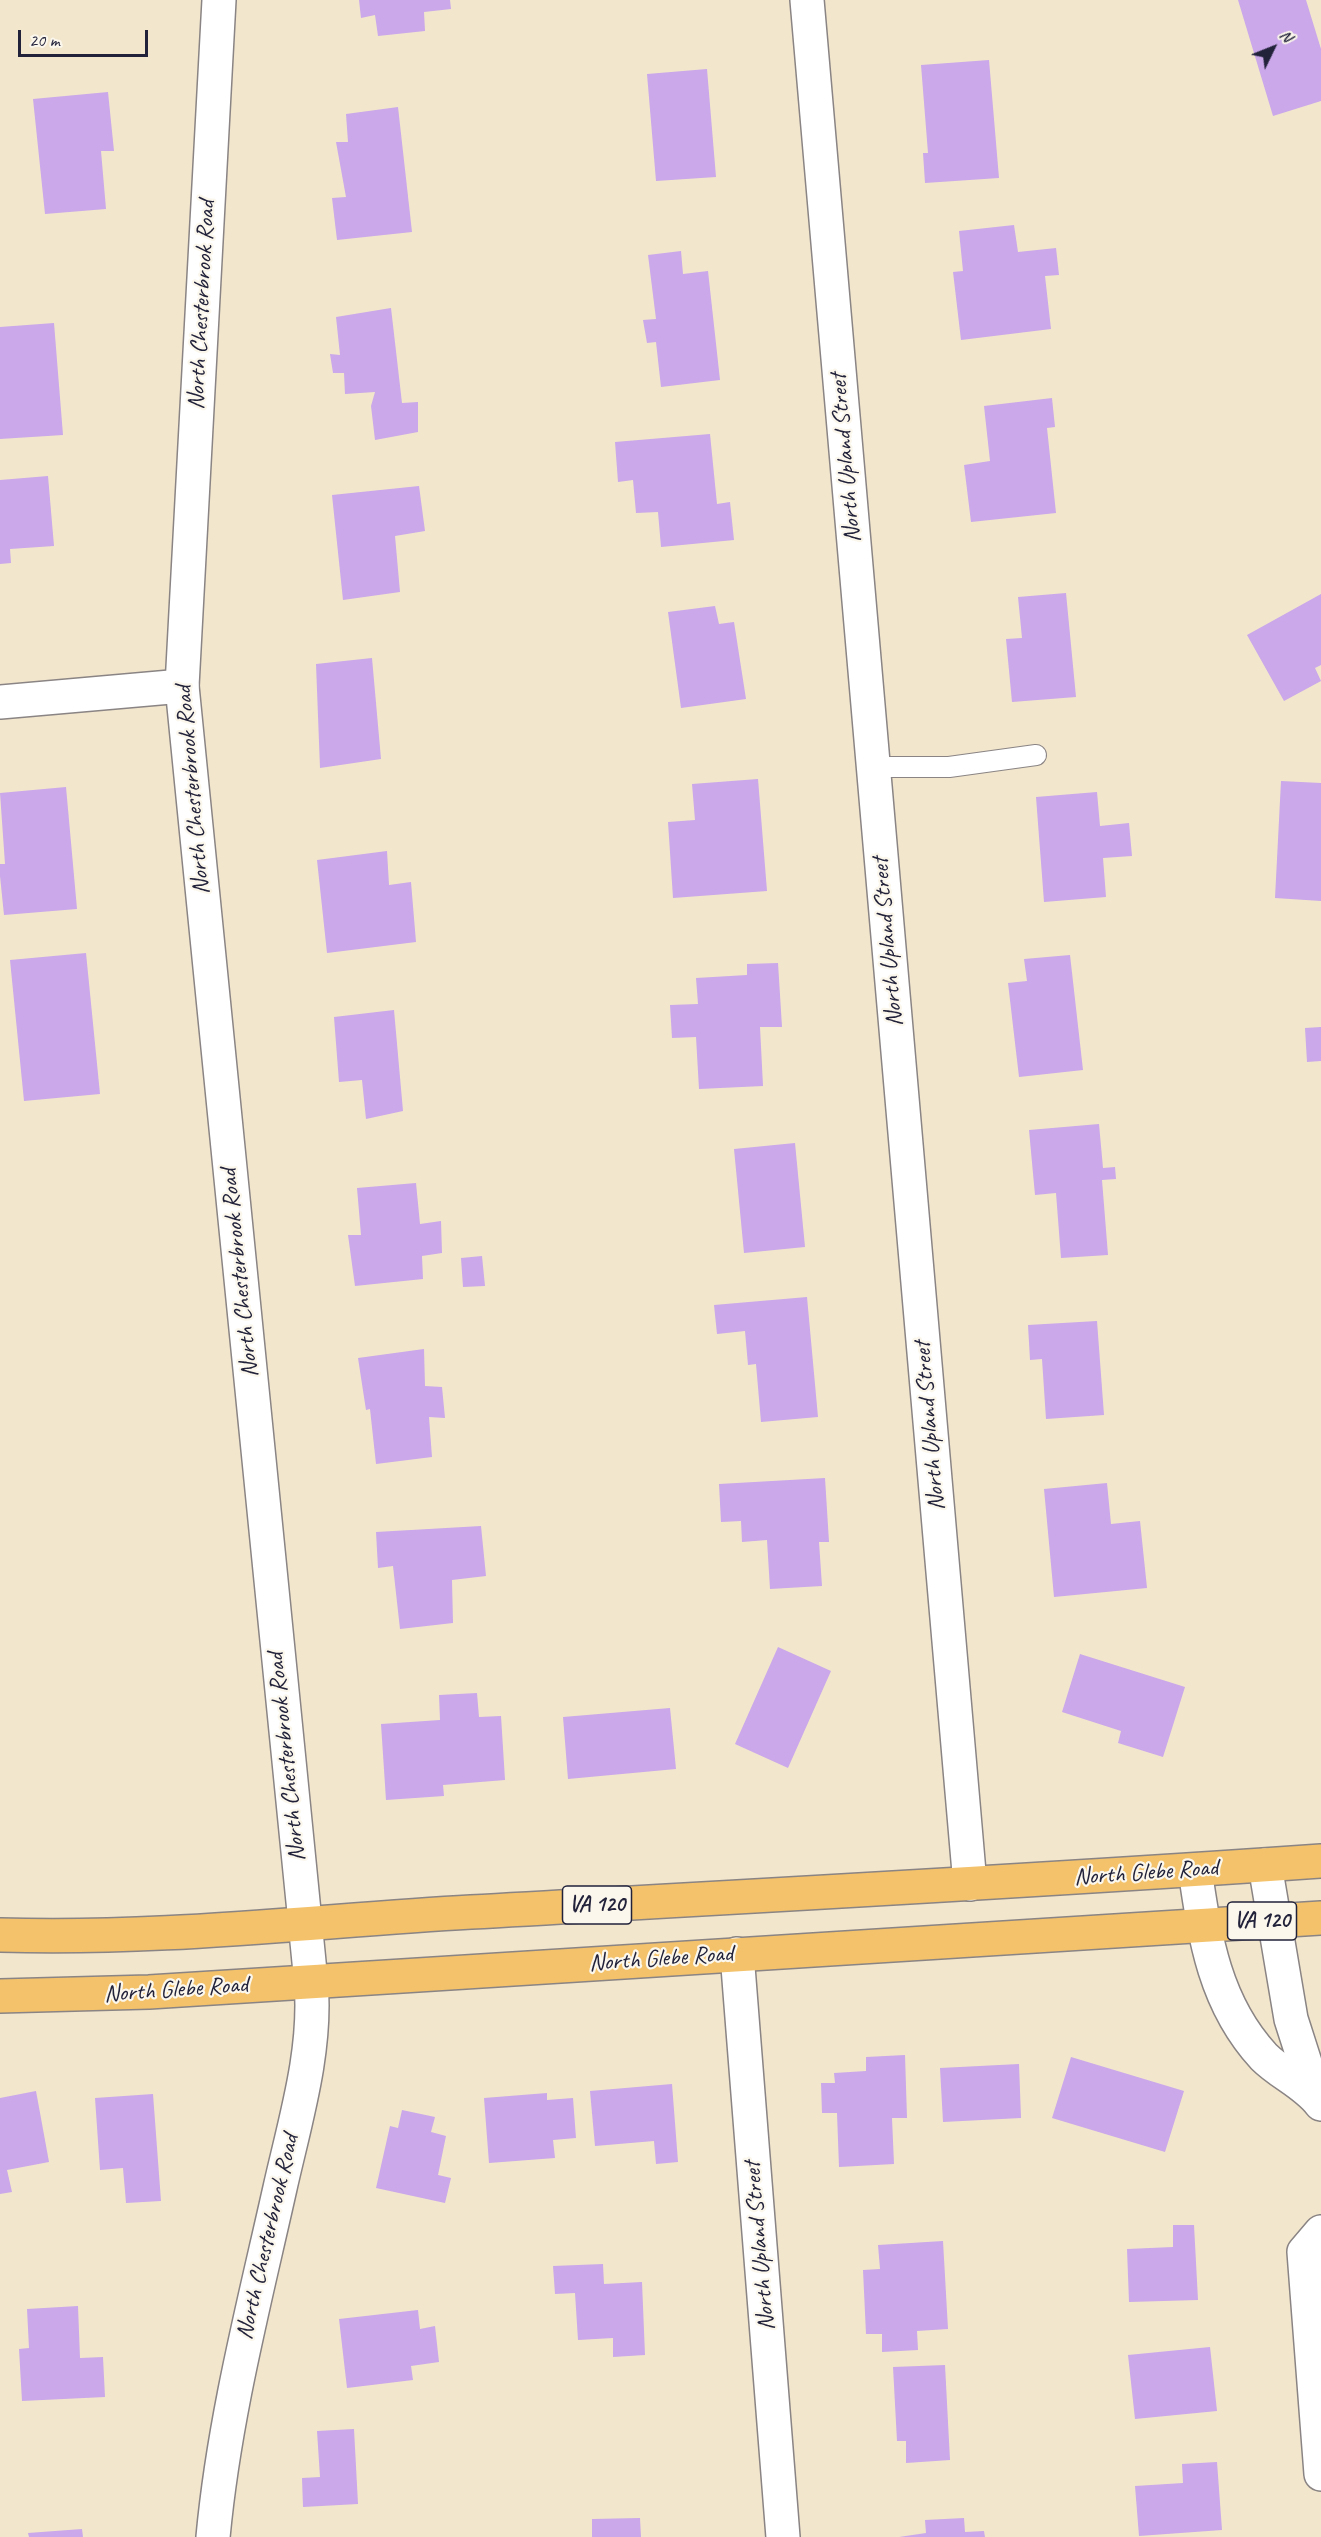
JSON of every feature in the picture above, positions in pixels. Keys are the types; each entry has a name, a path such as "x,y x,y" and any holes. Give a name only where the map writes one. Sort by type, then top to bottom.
{"main road":[{"name":"North Glebe Road","path":"0,1935 142,1935 355,1919 970,1884 1321,1861"},
{"name":"North Glebe Road","path":"0,1996 105,1995 1321,1918"}],"street":[{"name":"North Chesterbrook Road","path":"213,2537 217,2492 239,2371 311,2040 311,1982 182,686 219,0"},
{"name":"North Upland Street","path":"807,0 970,1884"},
{"path":"0,702 182,686"},
{"path":"1265,1865 1293,2029 1318,2100"},
{"path":"1195,1870 1203,1926 1216,1980 1237,2022 1267,2060 1318,2100"},
{"name":"North Upland Street","path":"737,1954 783,2537"},
{"path":"1321,2232 1304,2252 1321,2474"}],"lane":[{"path":"873,767 949,767 1036,755"}],"building":[{"path":"359,0 450,0 451,9 424,12 425,31 378,36 375,15 361,18"},
{"path":"1238,0 1306,0 1321,49 1321,101 1273,116"},
{"path":"989,60 999,178 925,183 923,153 928,153 921,65"},
{"path":"707,69 716,177 656,181 647,74"},
{"path":"108,92 114,151 101,151 106,209 45,214 33,99"},
{"path":"398,107 412,232 337,240 332,198 346,197 336,142 348,142 346,114"},
{"path":"1014,225 1018,252 1056,248 1059,275 1045,276 1051,329 961,340 953,272 963,271 959,231"},
{"path":"681,251 683,274 708,271 720,380 661,387 656,342 647,343 643,320 656,319 648,255"},
{"path":"391,308 402,403 418,402 418,432 375,440 371,406 375,392 345,394 344,373 333,373 330,354 340,355 336,317"},
{"path":"54,323 63,435 0,439 0,327"},
{"path":"1052,398 1055,427 1047,428 1056,513 971,522 964,465 990,461 984,406"},
{"path":"710,434 717,504 730,502 734,540 661,547 658,512 636,513 633,480 618,482 615,442"},
{"path":"48,476 54,546 10,549 11,563 0,564 0,480"},
{"path":"419,486 425,531 395,536 400,592 343,600 332,495"},
{"path":"1066,593 1076,697 1012,702 1006,639 1022,638 1018,597"},
{"path":"1321,594 1321,665 1315,668 1321,681 1284,701 1247,635"},
{"path":"715,606 719,624 734,622 746,699 681,708 668,612"},
{"path":"372,658 381,759 320,768 316,664"},
{"path":"758,779 767,891 673,898 668,822 695,820 692,784"},
{"path":"1281,781 1321,783 1321,901 1275,898"},
{"path":"66,787 77,909 4,915 0,876 0,864 5,864 0,793"},
{"path":"1097,792 1100,826 1129,823 1132,856 1103,858 1106,897 1044,902 1036,797"},
{"path":"387,851 389,885 411,882 416,942 327,953 317,860"},
{"path":"86,953 100,1094 24,1101 10,960"},
{"path":"1070,955 1083,1070 1019,1077 1008,983 1027,981 1024,959"},
{"path":"778,963 782,1027 760,1027 763,1086 699,1089 696,1037 672,1038 670,1005 698,1004 696,978 747,975 747,964"},
{"path":"394,1010 403,1111 366,1119 362,1080 339,1082 334,1017"},
{"path":"1321,1027 1321,1061 1307,1062 1305,1028"},
{"path":"1099,1124 1103,1168 1115,1167 1116,1179 1102,1180 1108,1255 1061,1258 1056,1193 1035,1195 1029,1130"},
{"path":"795,1143 805,1247 744,1253 734,1149"},
{"path":"416,1183 420,1224 441,1221 442,1253 422,1256 423,1279 355,1286 348,1235 361,1235 357,1188"},
{"path":"482,1256 485,1286 463,1287 461,1258"},
{"path":"807,1297 818,1417 761,1422 756,1364 748,1365 745,1331 717,1334 714,1305"},
{"path":"1097,1321 1104,1415 1046,1419 1042,1359 1030,1360 1028,1325"},
{"path":"424,1349 425,1386 442,1387 445,1418 429,1417 432,1457 376,1464 370,1409 366,1410 358,1358"},
{"path":"825,1478 829,1542 819,1542 822,1586 770,1589 767,1540 742,1542 741,1521 721,1522 719,1484"},
{"path":"1107,1483 1111,1524 1140,1521 1147,1588 1054,1597 1044,1489"},
{"path":"481,1526 486,1576 452,1580 453,1623 400,1629 393,1566 378,1568 376,1532"},
{"path":"778,1647 831,1671 788,1768 735,1744"},
{"path":"1080,1654 1185,1687 1163,1757 1118,1743 1121,1731 1062,1712"},
{"path":"477,1693 479,1717 501,1716 505,1780 443,1785 444,1796 386,1800 381,1724 440,1720 439,1695"},
{"path":"670,1708 676,1769 568,1779 563,1717"},
{"path":"905,2055 907,2118 892,2118 894,2164 839,2167 837,2113 822,2113 821,2083 835,2083 834,2073 866,2071 866,2057"},
{"path":"1071,2057 1184,2091 1165,2152 1052,2118"},
{"path":"1019,2064 1021,2118 943,2122 940,2068"},
{"path":"672,2084 678,2162 656,2164 654,2141 595,2146 590,2091"},
{"path":"36,2091 49,2162 7,2170 12,2192 0,2194 0,2098"},
{"path":"547,2093 547,2100 573,2098 576,2138 553,2140 555,2158 489,2163 484,2098"},
{"path":"153,2094 161,2201 126,2203 123,2168 100,2170 95,2098"},
{"path":"402,2110 435,2117 431,2132 446,2136 438,2175 451,2178 445,2203 376,2188 390,2126 398,2128"},
{"path":"1173,2225 1194,2225 1198,2300 1129,2302 1127,2249 1173,2247"},
{"path":"943,2241 948,2329 917,2331 918,2350 882,2352 882,2334 866,2334 863,2270 880,2269 878,2245"},
{"path":"603,2264 604,2284 642,2282 645,2355 613,2357 613,2338 578,2340 575,2293 555,2294 553,2266"},
{"path":"78,2306 80,2358 103,2357 105,2397 22,2401 19,2349 29,2348 27,2309"},
{"path":"418,2310 420,2329 435,2326 439,2362 411,2366 413,2380 347,2388 339,2319"},
{"path":"1210,2347 1217,2411 1135,2419 1128,2355"},
{"path":"945,2365 950,2460 906,2463 906,2441 897,2441 893,2367"},
{"path":"354,2429 358,2504 303,2507 302,2478 320,2477 317,2431"},
{"path":"1217,2462 1222,2530 1139,2536 1135,2486 1183,2483 1182,2464"},
{"path":"640,2518 641,2537 592,2537 592,2519"},
{"path":"964,2518 965,2532 984,2531 985,2537 899,2537 926,2533 925,2520"},
{"path":"82,2529 83,2537 29,2537 28,2533"}]}
